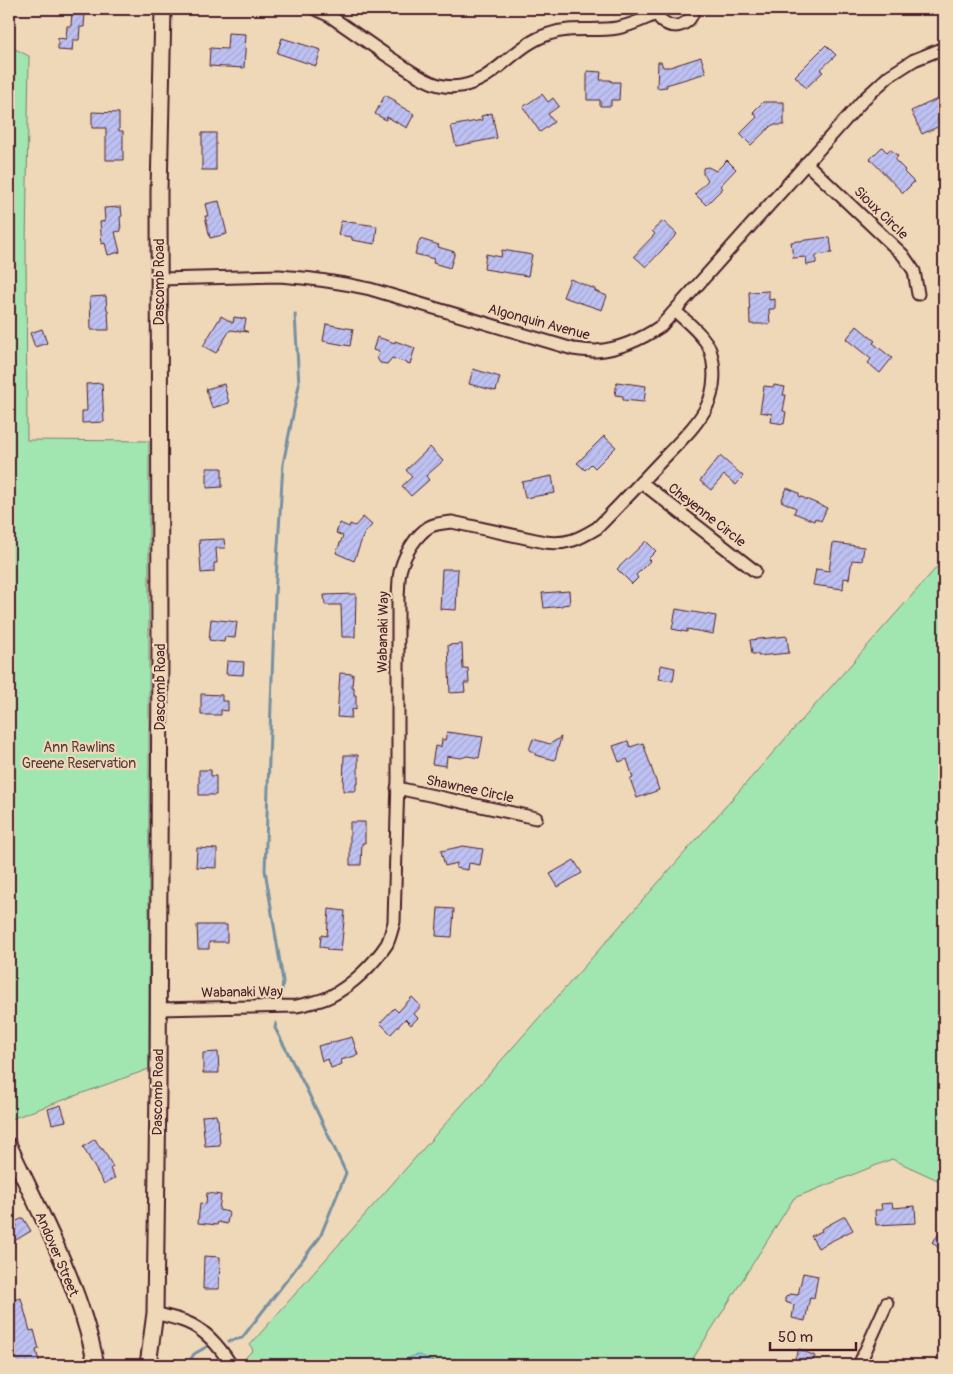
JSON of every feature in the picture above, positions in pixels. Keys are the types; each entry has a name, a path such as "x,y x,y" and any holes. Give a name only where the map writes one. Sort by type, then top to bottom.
{"main road":[{"name":"Dascomb Road","path":"148,1365 155,1313 159,1009 159,192 163,9"},
{"name":"Andover Street","path":"9,1146 66,1267 85,1323 96,1365"}],"street":[{"path":"315,9 330,16 419,77 438,85 455,87 464,86 484,78 526,45 549,33 563,30 627,26 656,12 664,23 675,26 686,22 694,9"},
{"name":"Algonquin Avenue","path":"159,279 278,276 344,283 573,349 594,351 626,345 648,336 661,326 864,99 889,76 914,60 944,48"},
{"name":"Sioux Circle","path":"806,163 903,255 914,271 918,294"},
{"name":"Wabanaki Way","path":"159,1009 297,1006 318,1001 342,990 358,977 388,942 394,922 398,788 398,596 400,570 406,554 428,528 452,522 557,544 567,543 585,536 598,528 693,427 707,407 712,393 714,377 710,348 675,311"},
{"name":"Cheyenne Circle","path":"641,482 755,571"},
{"name":"Shawnee Circle","path":"398,788 536,818"},
{"path":"859,1365 887,1303"},
{"path":"155,1313 186,1322 203,1332 221,1349 231,1365"}],"green space":[{"name":"Ann Rawlins Greene Reservation","path":"9,46 29,56 26,247 27,440 149,441 149,1069 11,1119 9,1114"},
{"path":"944,559 944,1183 892,1159 794,1198 689,1365 246,1365 243,1360 253,1350 250,1345"}],"water":[{"path":"417,1355 438,1363 457,1359 467,1360 476,1365 400,1365 408,1358"}],"building":[{"path":"72,11 85,12 84,27 80,27 79,40 73,40 72,51 58,50 58,38 66,39 67,26 71,26"},
{"path":"228,33 246,34 244,68 209,66 210,48 227,49"},
{"path":"282,38 321,50 316,66 277,53"},
{"path":"826,45 836,55 820,70 823,72 806,88 795,76"},
{"path":"701,57 706,73 666,85 667,87 657,88 658,62 661,62 663,67 670,67"},
{"path":"587,71 601,72 600,80 620,82 619,100 611,100 611,106 600,106 600,100 587,100"},
{"path":"542,94 548,102 553,98 559,106 548,114 554,122 540,132 523,107"},
{"path":"385,95 414,114 407,128 387,117 386,120 375,114"},
{"path":"944,96 944,124 922,134 911,111"},
{"path":"763,102 784,102 784,125 772,125 751,145 740,134 757,117 753,112"},
{"path":"92,112 119,113 119,131 123,131 123,160 106,160 106,128 92,128"},
{"path":"492,113 497,138 456,146 451,126 482,120 481,116"},
{"path":"202,133 216,133 216,170 202,170"},
{"path":"882,147 887,152 890,149 898,156 895,160 914,182 903,193 870,159"},
{"path":"727,160 736,169 720,186 723,188 706,205 695,194 708,180 703,174 703,168 708,167 716,171"},
{"path":"219,201 227,234 210,238 205,216 208,216 205,204"},
{"path":"121,207 121,231 115,232 120,252 108,255 105,243 102,244 100,222 105,221 104,208"},
{"path":"341,221 377,226 375,244 352,240 352,237 338,235"},
{"path":"663,221 677,234 646,267 634,256 655,234 652,231"},
{"path":"830,237 832,253 816,255 816,263 807,265 806,257 793,258 791,242"},
{"path":"420,239 455,252 450,268 433,263 434,259 415,254"},
{"path":"502,250 532,255 528,276 484,269 486,254 501,257"},
{"path":"570,279 607,296 602,310 563,297"},
{"path":"769,291 769,300 775,299 775,309 769,309 770,324 750,324 749,292"},
{"path":"106,296 109,330 91,330 90,297"},
{"path":"221,316 233,323 234,317 246,319 244,330 248,332 230,330 216,353 203,346"},
{"path":"326,324 353,329 350,346 323,341"},
{"path":"857,326 875,341 873,343 892,358 880,373 868,363 871,359 846,339"},
{"path":"42,329 47,343 35,347 30,333"},
{"path":"377,337 415,348 410,364 392,358 387,364 380,363 377,358 379,352 373,350"},
{"path":"473,369 500,377 496,391 469,384"},
{"path":"617,382 646,386 644,402 623,400 623,396 615,395"},
{"path":"102,383 104,422 82,423 82,411 87,411 86,384"},
{"path":"224,384 229,403 212,408 206,389"},
{"path":"774,385 785,387 783,395 786,395 783,411 786,412 784,424 771,422 772,414 760,412 764,386 773,387"},
{"path":"604,436 616,447 595,468 591,464 585,470 577,463"},
{"path":"430,447 443,461 426,476 429,480 411,496 402,486 412,477 406,470"},
{"path":"720,456 743,476 736,485 724,475 711,490 700,481"},
{"path":"207,468 222,468 222,487 207,488"},
{"path":"552,476 555,493 525,498 522,482"},
{"path":"787,488 799,493 799,496 827,508 821,521 815,518 814,521 794,513 796,508 781,501"},
{"path":"363,517 372,525 364,534 354,561 336,553 343,536 336,533 340,523 349,527 350,524 355,526"},
{"path":"224,539 225,548 216,548 217,563 214,563 214,572 201,573 199,540"},
{"path":"646,541 656,551 648,559 650,561 636,575 638,578 632,584 617,569"},
{"path":"833,543 864,547 862,561 852,560 849,579 844,578 843,589 813,585 816,569 829,571"},
{"path":"442,569 458,569 456,610 440,609"},
{"path":"569,591 570,604 544,608 542,593"},
{"path":"356,594 355,637 342,637 341,605 325,605 324,595"},
{"path":"676,609 716,616 713,634 687,629 687,632 672,629"},
{"path":"211,619 237,622 235,638 225,637 224,642 209,640"},
{"path":"787,636 789,653 758,656 758,654 752,654 750,640"},
{"path":"462,644 463,669 468,668 469,683 464,683 465,692 450,693 448,645"},
{"path":"227,661 244,662 243,675 226,674"},
{"path":"661,665 675,668 673,681 659,679"},
{"path":"340,673 353,674 352,687 354,687 354,695 356,695 356,710 352,709 351,718 337,717"},
{"path":"201,694 222,695 222,701 228,701 228,711 221,710 221,715 201,715"},
{"path":"447,732 483,737 479,758 447,756 446,766 432,764 435,746 441,747 442,739 445,740"},
{"path":"561,737 555,760 535,755 535,753 529,750 533,739 550,744"},
{"path":"628,741 630,747 643,743 659,790 637,798 630,779 633,778 627,759 619,762 613,746"},
{"path":"344,755 358,755 358,784 356,784 356,791 343,791"},
{"path":"199,770 211,770 211,776 216,776 216,795 199,795"},
{"path":"350,822 365,822 365,843 362,843 361,865 350,865"},
{"path":"463,846 483,849 480,865 469,863 468,870 456,868 457,863 445,866 441,851"},
{"path":"197,848 217,849 217,868 196,867"},
{"path":"574,860 582,873 558,887 550,874"},
{"path":"438,908 454,909 452,937 436,936"},
{"path":"329,909 345,911 341,951 327,950 327,948 320,947 321,935 327,936"},
{"path":"197,925 227,925 227,942 209,942 209,949 198,949"},
{"path":"412,997 421,1006 414,1014 418,1018 411,1025 405,1019 391,1034 380,1023 394,1008 398,1012"},
{"path":"352,1037 358,1055 341,1060 342,1064 331,1068 328,1059 322,1061 318,1046"},
{"path":"218,1052 219,1073 203,1073 203,1053"},
{"path":"61,1105 66,1121 52,1124 48,1109"},
{"path":"216,1115 220,1145 205,1146 202,1116"},
{"path":"95,1139 113,1167 110,1169 115,1178 104,1184 83,1147"},
{"path":"207,1193 221,1195 219,1210 229,1212 227,1224 218,1222 217,1225 198,1223 200,1203 206,1204"},
{"path":"892,1203 893,1208 915,1206 916,1223 876,1225 875,1210 882,1210 881,1204"},
{"path":"845,1216 853,1230 818,1248 811,1236"},
{"path":"23,1218 31,1231 14,1241 9,1231 17,1226 15,1222"},
{"path":"944,1229 944,1253 932,1242"},
{"path":"204,1256 220,1257 219,1289 203,1289"},
{"path":"803,1273 818,1276 814,1298 810,1297 805,1321 792,1318 794,1305 785,1302 785,1298 788,1295 798,1295"},
{"path":"21,1298 30,1331 34,1330 39,1349 36,1350 40,1365 11,1365 9,1362 9,1301"},
{"path":"799,1349 815,1356 811,1365 792,1365"}],"waterway":[{"path":"282,990 283,981 265,870 275,595 283,464 299,385 295,314"},
{"path":"229,1341 242,1338 320,1237 346,1173 275,1028 276,1023"},
{"path":"187,1365 194,1354 208,1346"}]}
